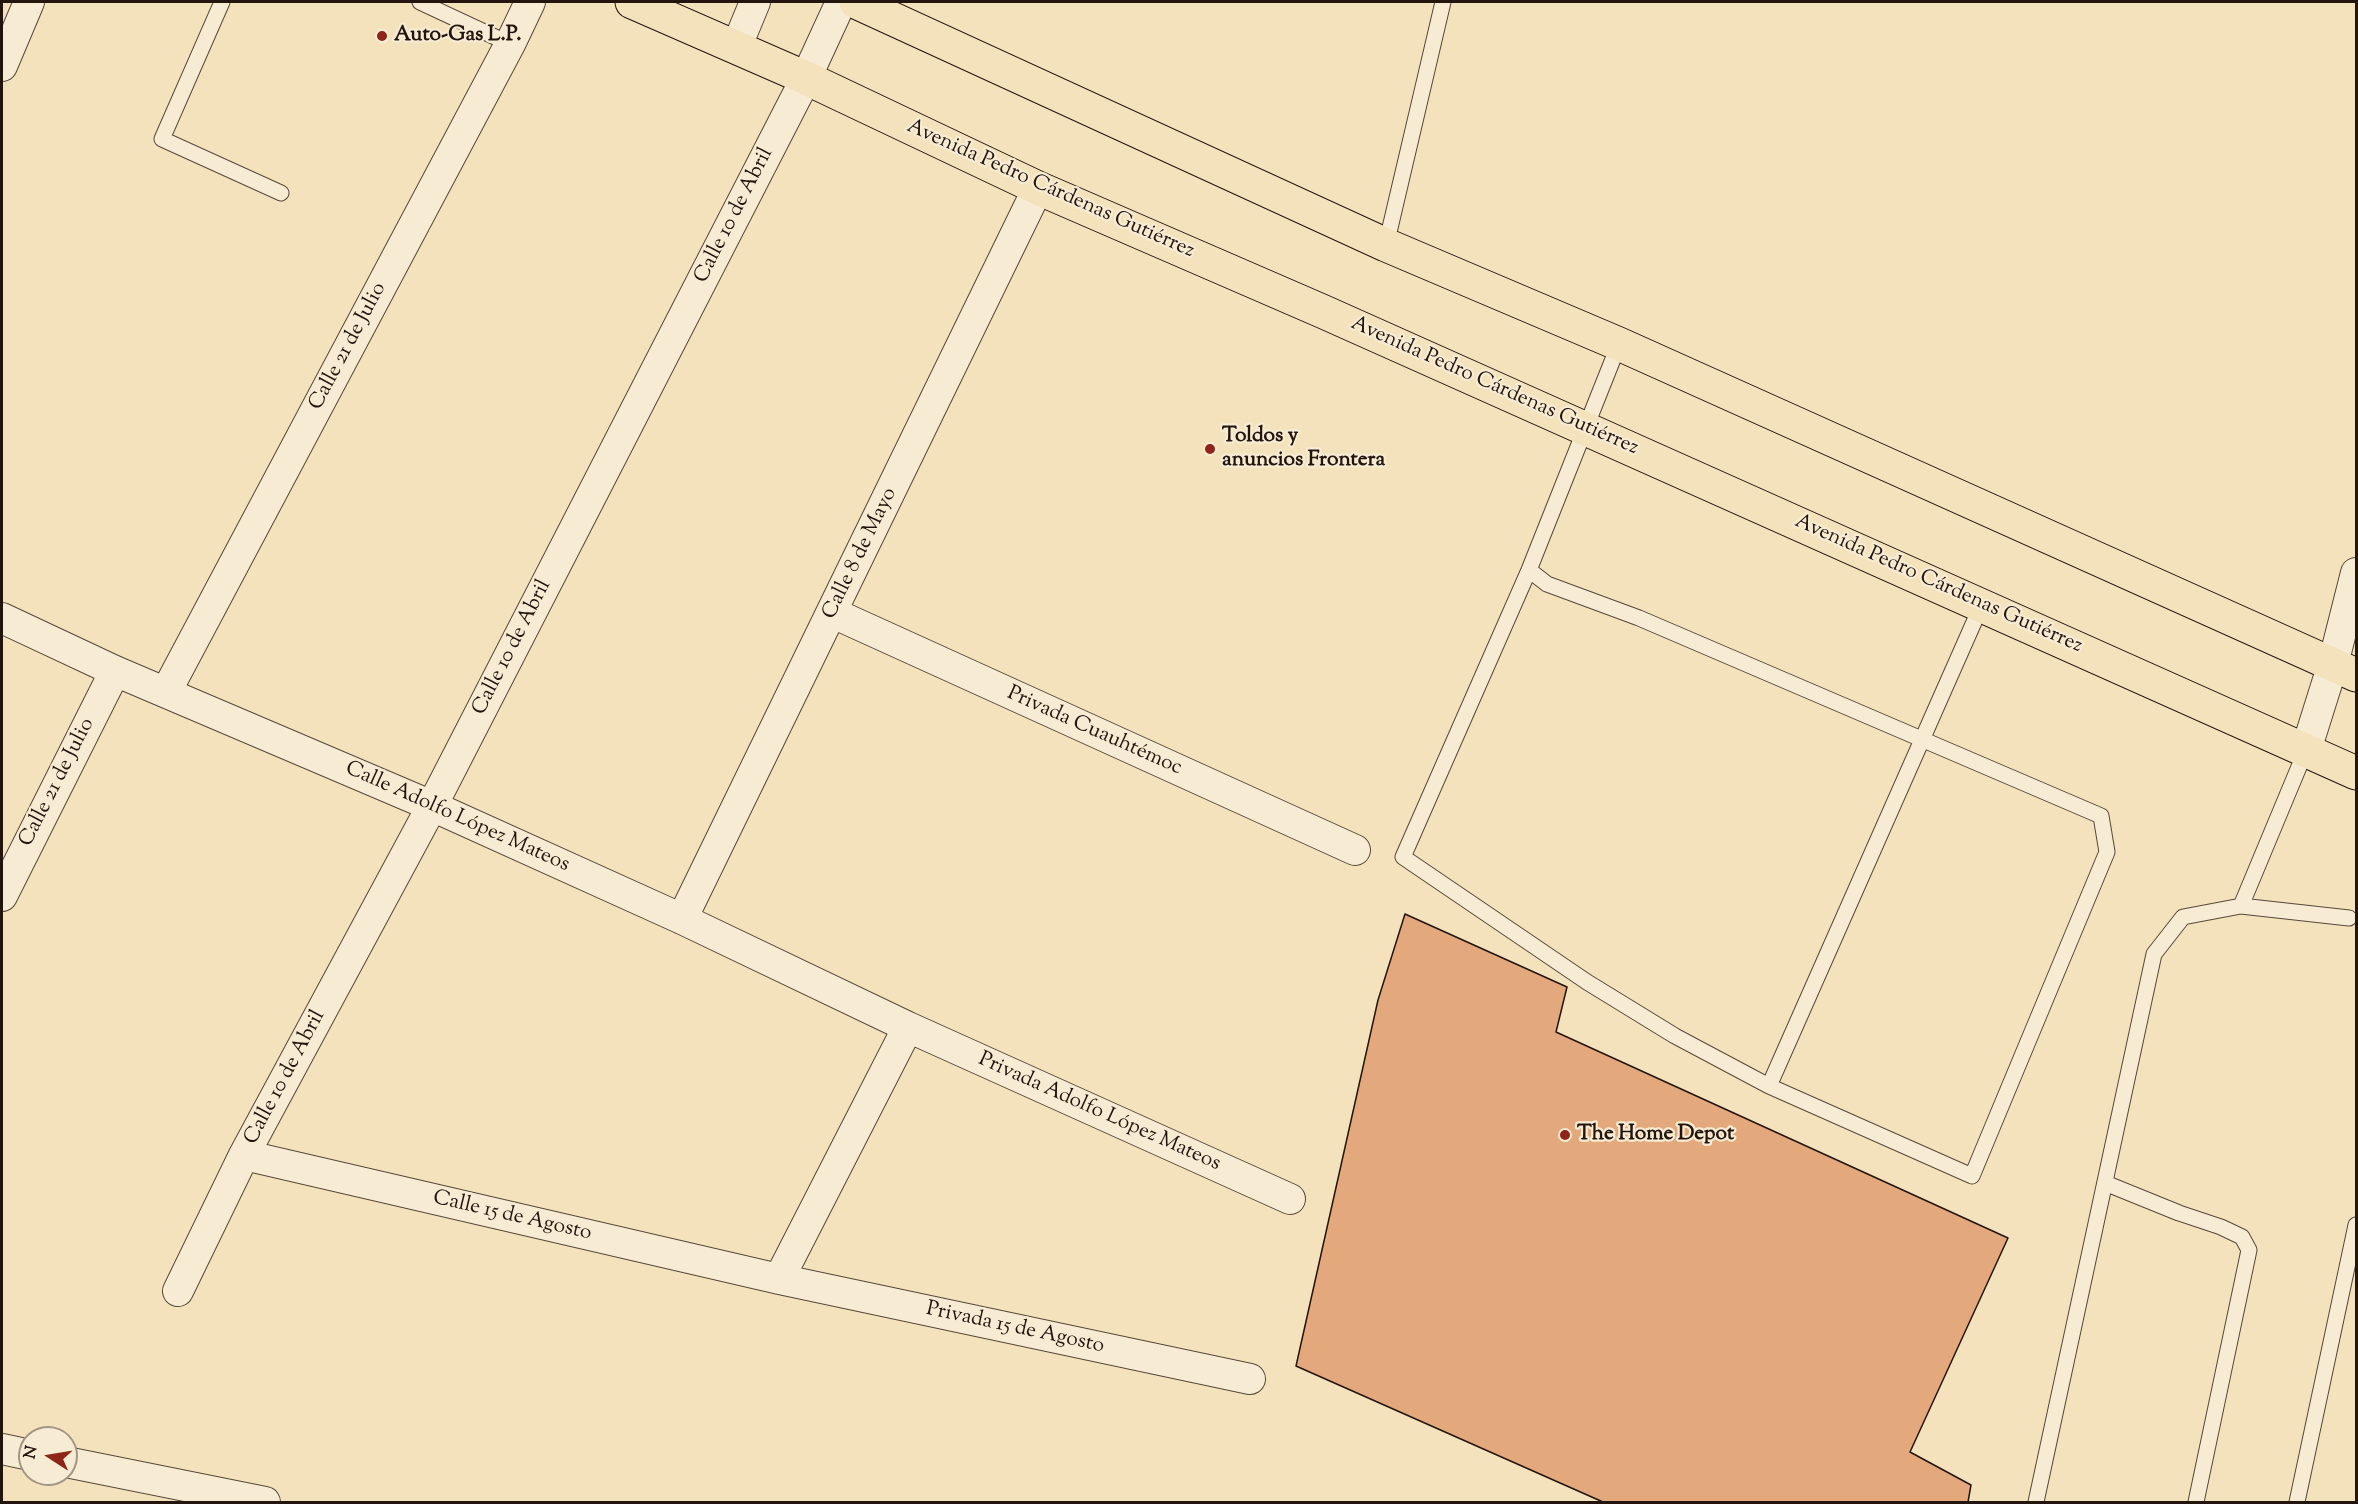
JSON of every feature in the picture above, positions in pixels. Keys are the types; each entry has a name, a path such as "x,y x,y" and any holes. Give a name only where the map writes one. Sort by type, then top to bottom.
{"highway":[{"name":"Avenida Pedro Cárdenas Gutiérrez","path":"632,2 806,78 1038,188 1982,604 2356,773"},
{"path":"856,2 1386,245 1619,344 2345,669"}],"street":[{"path":"2,66 29,2"},
{"name":"Calle 21 de Julio","path":"166,692 510,44 530,2"},
{"path":"736,48 755,2"},
{"name":"Calle 10 de Abril","path":"178,1291 244,1155 432,806 806,78 841,2"},
{"name":"Calle 8 de Mayo","path":"682,919 1038,188"},
{"path":"2306,750 2345,669 2356,573"},
{"name":"Privada Cuauhtémoc","path":"833,613 1355,850"},
{"name":"Calle Adolfo López Mateos","path":"2,618 115,671 432,806 682,919 908,1027"},
{"name":"Calle 21 de Julio","path":"2,896 115,671"},
{"path":"779,1279 908,1027"},
{"name":"Privada Adolfo López Mateos","path":"908,1027 1290,1199"},
{"name":"Calle 15 de Agosto","path":"244,1155 779,1279"},
{"name":"Privada 15 de Agosto","path":"779,1279 1250,1379"},
{"path":"2,1449 18,1452"},
{"path":"78,1464 265,1503"}],"lane":[{"path":"222,2 162,139 281,193"},
{"path":"420,2 510,44"},
{"path":"1386,245 1443,2"},
{"path":"1529,570 1547,584 1639,618 2101,816 2107,852 1972,1176 1769,1086 1675,1036 1587,982 1403,857 1529,570 1619,344"},
{"path":"1769,1086 1982,604"},
{"path":"2241,906 2306,750"},
{"path":"2036,1503 2154,954 2183,916 2241,906 2349,918"},
{"path":"2106,1183 2179,1213 2221,1227 2242,1237 2249,1250 2196,1503"},
{"path":"2297,1503 2356,1224"}],"building":[{"name":"The Home Depot","path":"1405,914 1567,987 1556,1032 2008,1238 1910,1452 1971,1485 1968,1502 1603,1502 1296,1366 1378,1000"}],"place":[{"name":"Auto-Gas L.P.","path":"382,36"},
{"name":"Toldos y anuncios Frontera","path":"1210,449"},
{"name":"The Home Depot","path":"1565,1135"}]}
